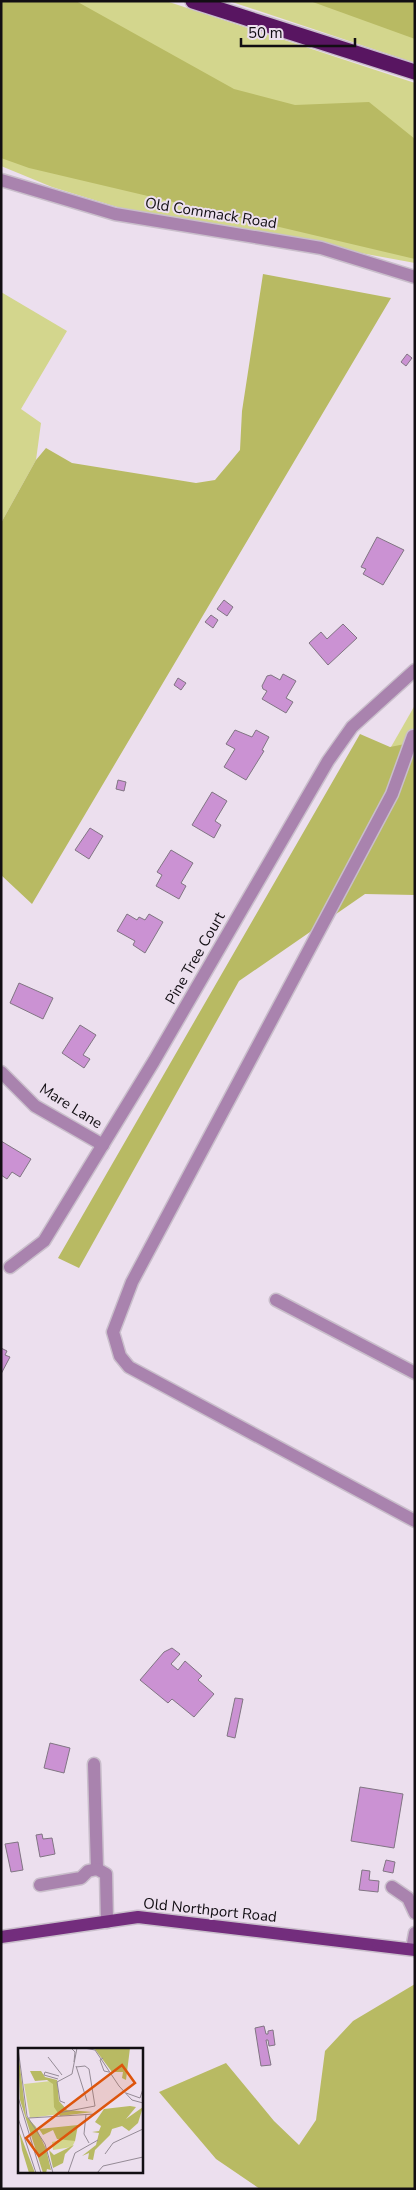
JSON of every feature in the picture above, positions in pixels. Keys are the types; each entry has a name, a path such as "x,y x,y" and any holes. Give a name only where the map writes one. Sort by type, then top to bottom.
{"highway":[{"path":"193,1 415,72"}],"main road":[{"name":"Old Northport Road","path":"1,1937 138,1917 413,1950"}],"street":[{"name":"Old Commack Road","path":"1,180 115,214 321,248 415,277"},
{"name":"Pine Tree Court","path":"10,1267 44,1241 103,1145 328,761 352,727 415,670"},
{"path":"413,736 392,794 132,1282 113,1332 120,1356 129,1367 415,1521"},
{"name":"Mare Lane","path":"1,1072 35,1106 103,1145"},
{"path":"276,1300 415,1373"},
{"path":"94,1764 97,1869"},
{"path":"40,1885 81,1878 88,1871 97,1869 106,1874 108,1922"},
{"path":"392,1887 408,1898 415,1913"},
{"path":"413,1950 415,1933"}],"green space":[{"path":"1,1 166,1 415,83 415,263 127,210 52,187 1,166"},
{"path":"229,1 415,1 415,63"},
{"path":"1,292 67,331 21,409 41,423 36,460 1,523"},
{"path":"415,705 415,778 383,761"}],"shaded area":[{"path":"1,1 76,1 234,89 295,105 369,102 415,139 415,259 29,168 1,158"},
{"path":"310,1 415,1 415,39"},
{"path":"263,274 391,298 32,904 1,875 1,523 36,460 46,448 72,463 196,483 215,480 240,450 242,411"},
{"path":"360,734 390,747 415,742 415,895 365,894 239,981 79,1268 58,1258"},
{"path":"415,1984 415,2189 260,2189 216,2159 159,2092 226,2063 274,2121 299,2145 316,2120 325,2051 353,2021"}],"building":[{"path":"407,354 412,358 406,366 401,362"},
{"path":"377,537 404,550 383,585 363,574 366,569 361,567"},
{"path":"224,600 233,607 227,616 217,609"},
{"path":"211,615 218,620 213,628 205,622"},
{"path":"343,624 357,638 328,665 309,643 321,632 327,639"},
{"path":"283,674 296,681 286,698 293,702 286,713 262,699 267,691 262,686 267,676 271,675 280,680"},
{"path":"178,678 186,683 181,690 174,685"},
{"path":"235,730 252,737 256,730 269,737 262,750 264,751 246,780 224,767 235,749 226,744"},
{"path":"118,780 126,782 124,791 116,789"},
{"path":"212,792 227,801 215,821 221,825 214,838 192,825"},
{"path":"90,828 103,836 89,859 75,850"},
{"path":"171,850 193,863 181,883 186,886 179,899 156,886 162,875 157,872"},
{"path":"127,914 137,920 139,917 145,920 149,914 163,922 145,953 133,945 135,941 117,931"},
{"path":"19,983 53,998 43,1019 10,1003"},
{"path":"80,1025 96,1035 83,1055 90,1059 84,1068 62,1053"},
{"path":"1,1141 31,1159 20,1177 12,1172 7,1179 1,1175"},
{"path":"1,1348 7,1351 5,1355 10,1357 1,1374"},
{"path":"172,1648 180,1654 171,1664 178,1670 185,1661 202,1676 198,1680 214,1694 194,1717 172,1699 168,1703 140,1680 164,1652"},
{"path":"235,1698 243,1699 235,1738 227,1736"},
{"path":"50,1743 70,1748 64,1773 44,1768"},
{"path":"360,1787 403,1794 394,1848 351,1841"},
{"path":"42,1834 43,1839 52,1838 55,1854 40,1857 36,1835"},
{"path":"18,1842 23,1870 11,1872 5,1844"},
{"path":"386,1860 395,1862 393,1873 383,1871"},
{"path":"362,1870 370,1871 369,1880 379,1881 378,1892 359,1890"},
{"path":"264,2026 266,2034 268,2034 268,2031 273,2030 275,2045 269,2046 268,2040 266,2040 271,2065 261,2066 255,2028"}]}
